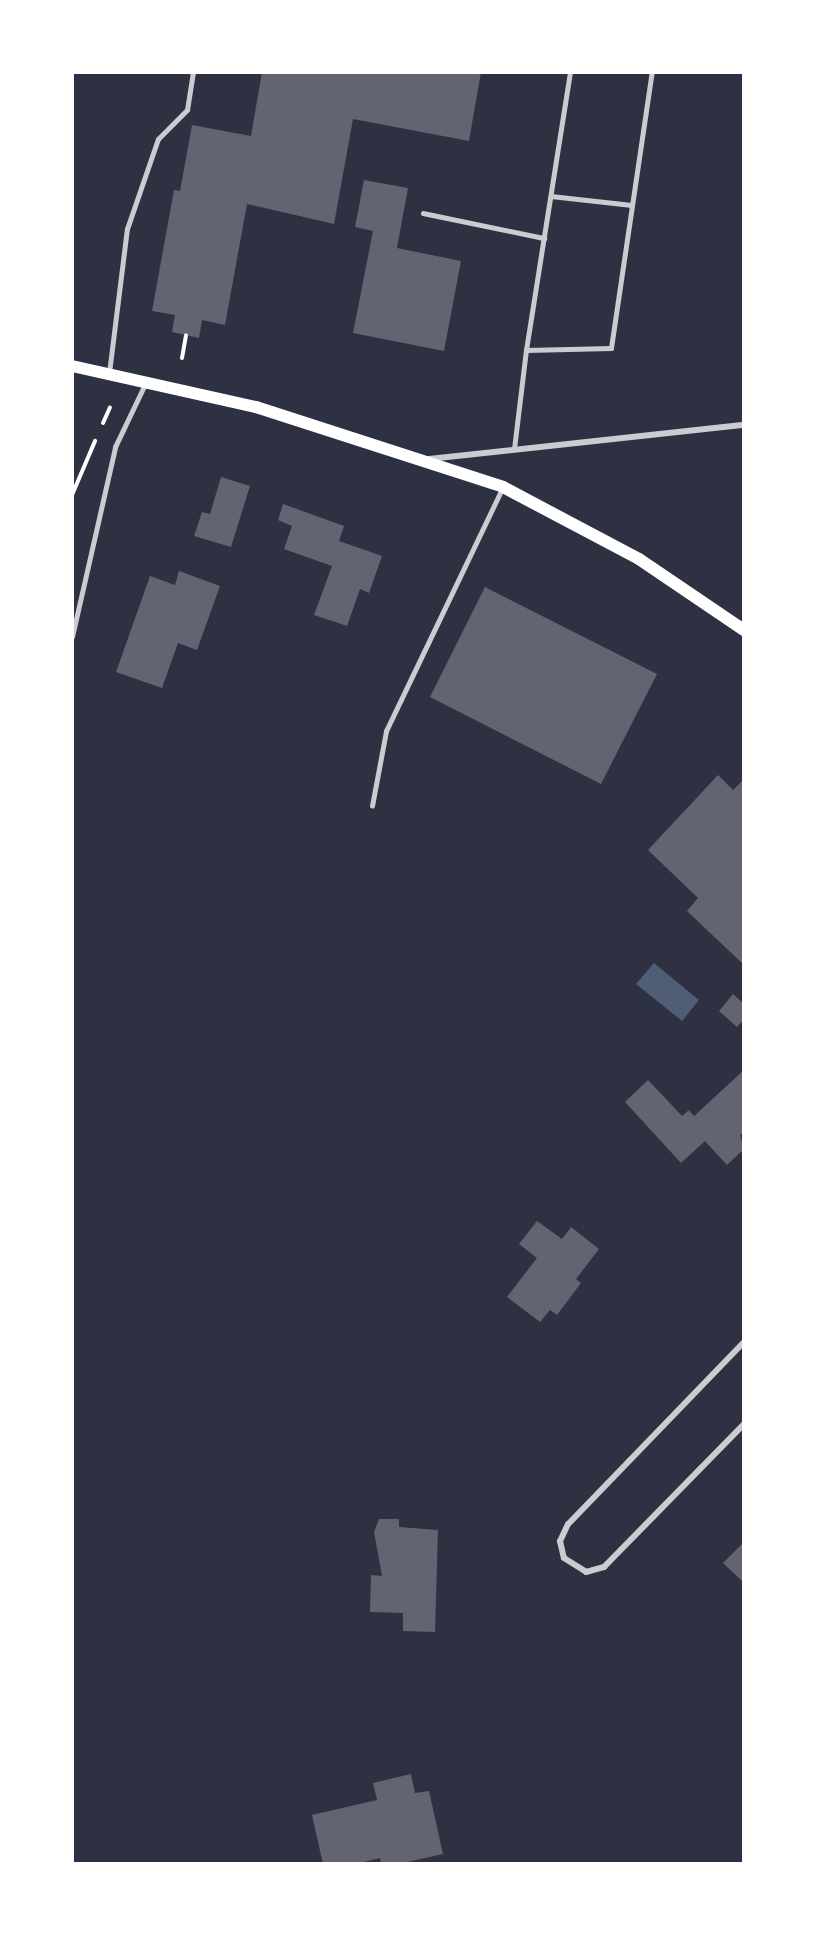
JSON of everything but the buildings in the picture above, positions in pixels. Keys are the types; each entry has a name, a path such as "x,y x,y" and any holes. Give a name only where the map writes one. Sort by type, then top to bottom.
{"main road":[{"path":"72,366 256,407 425,460 502,487 639,560 744,630"}],"street":[{"path":"425,460 744,424"},
{"path":"744,1342 568,1524 560,1541 564,1558 586,1572 604,1567 744,1424"}],"lane":[{"path":"109,373 127,229 158,140 187,110 193,72"},
{"path":"514,449 526,350 570,72"},
{"path":"526,350 611,348 652,72"},
{"path":"550,196 632,205"},
{"path":"423,213 544,238"},
{"path":"72,637 115,447 147,381"},
{"path":"372,806 386,731 502,487"}],"path":[{"path":"182,358 186,335"},
{"path":"72,495 110,407"}],"water":[{"path":"654,963 699,1000 682,1021 636,984"}]}
